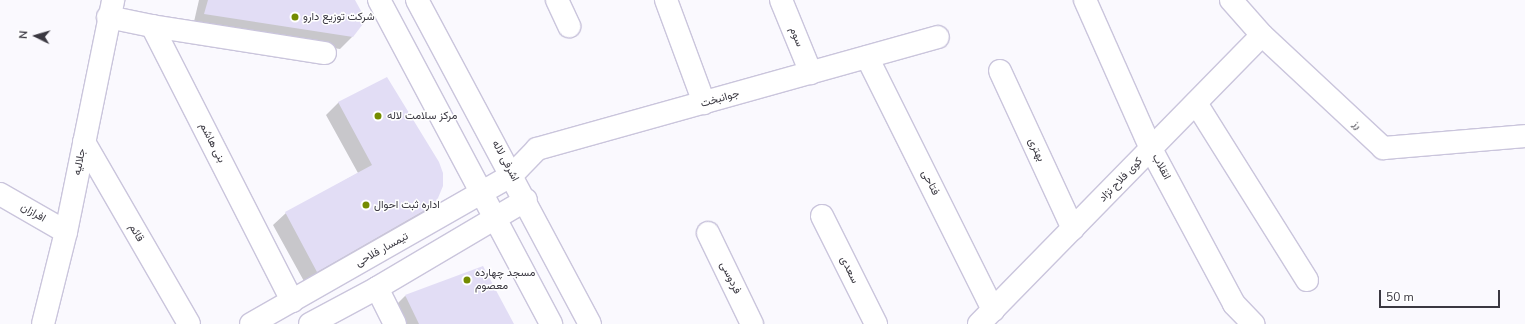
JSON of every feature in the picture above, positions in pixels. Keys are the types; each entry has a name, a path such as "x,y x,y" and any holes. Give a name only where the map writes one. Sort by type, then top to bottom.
{"street":[{"path":"379,0 551,324"},
{"name":"اشرفی لاله","path":"418,0 526,200 590,324"},
{"path":"557,0 569,26"},
{"path":"666,0 704,104"},
{"name":"سوم","path":"781,0 810,73"},
{"name":"انقلاب","path":"1085,0 1151,149 1234,304 1253,324"},
{"name":"رز","path":"1231,0 1262,35 1382,148 1525,136"},
{"path":"110,8 152,26 325,53"},
{"name":"جلالیه","path":"43,324 66,232 110,8"},
{"name":"بنی هاشم","path":"152,26 304,324"},
{"name":"کوی فلاح نژاد","path":"986,317 1262,35"},
{"name":"جوانبخت","path":"512,175 537,149 704,104 938,37"},
{"name":"فتاحی","path":"867,57 986,317"},
{"name":"بهتری","path":"1000,71 1073,229"},
{"path":"1196,103 1307,280"},
{"name":"قائم","path":"84,142 188,324"},
{"name":"تیمسار فلاحی","path":"250,324 512,175"},
{"name":"افرازان","path":"0,194 66,232"},
{"path":"310,324 377,288 526,200"},
{"name":"سعدی","path":"822,216 876,324"},
{"name":"فردوسی","path":"708,233 752,324"},
{"path":"377,288 395,324"}],"building":[{"name":"شرکت توزیع دارو","path":"208,0 355,0 366,20 353,37 204,14"},
{"name":"اداره ثبت احوال","path":"387,77 439,162 443,173 443,186 438,198 432,206 317,272 285,212 372,165 338,102"},
{"name":"مسجد چهارده معصوم","path":"483,266 514,324 419,324 405,295"}],"place":[{"name":"شرکت توزیع دارو","path":"295,17"},
{"name":"مرکز سلامت لاله","path":"378,116"},
{"name":"اداره ثبت احوال","path":"366,205"},
{"name":"مسجد چهارده معصوم","path":"467,280"}]}
